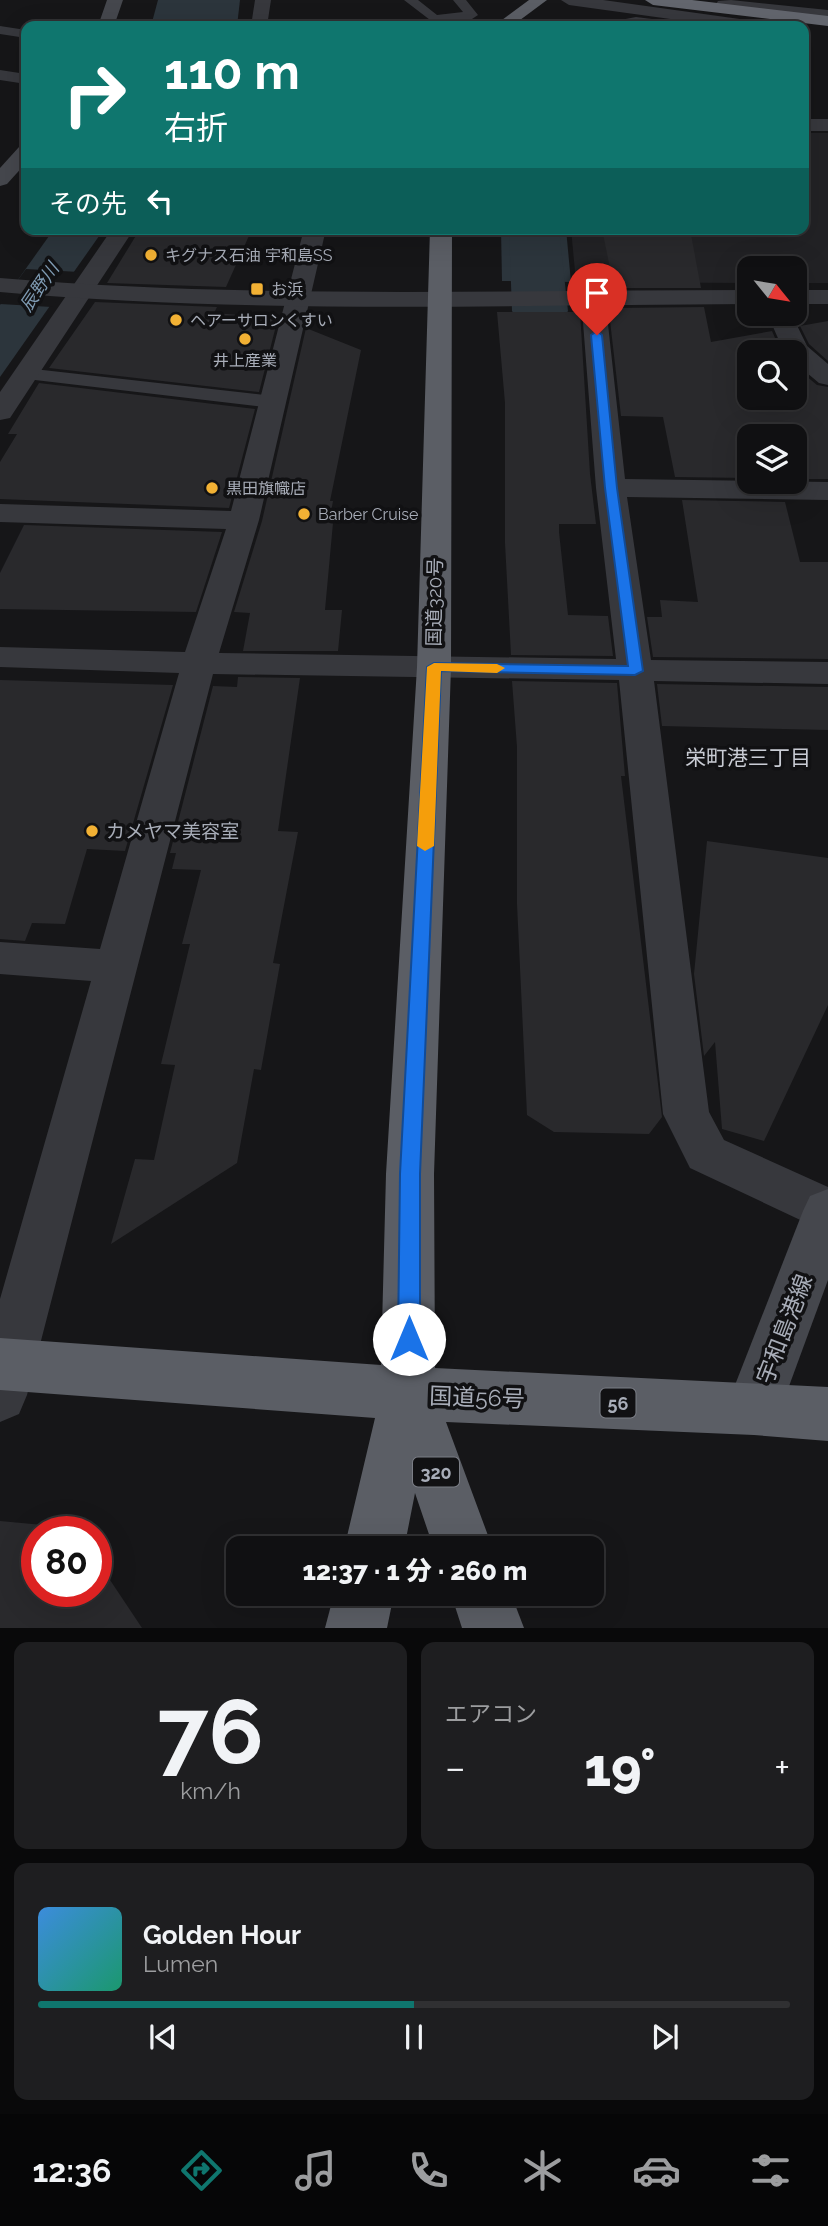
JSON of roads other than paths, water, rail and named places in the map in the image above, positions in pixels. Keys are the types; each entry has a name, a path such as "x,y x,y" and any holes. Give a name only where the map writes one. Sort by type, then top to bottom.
{"highway":[{"path":"509,21 539,0"},
{"path":"654,6 828,18"},
{"name":"国道320号","path":"377,1536 408,1394 410,1174 434,667 441,235"},
{"name":"国道56号","path":"3,1374 754,1408 828,1414"},
{"name":"国道320号","path":"408,1394 459,1536"},
{"path":"356,1628 361,1606"},
{"path":"485,1606 493,1628"}],"main road":[{"path":"108,21 115,0"},
{"name":"宇和島港線","path":"754,1408 828,1211"}],"street":[{"path":"260,21 263,0"},
{"path":"569,0 654,6 729,21"},
{"path":"694,0 828,18"},
{"path":"643,21 654,6"},
{"path":"809,34 828,37"},
{"path":"0,75 21,78"},
{"path":"809,123 828,125"},
{"path":"0,412 74,292 118,235"},
{"path":"3,1374 199,663 244,520 314,235"},
{"path":"7,286 74,292 299,298 439,295 737,296"},
{"path":"583,297 611,488 624,670 686,1114 707,1154 828,1211"},
{"path":"807,297 828,297"},
{"path":"785,326 796,350 828,377"},
{"path":"611,488 828,491"},
{"path":"1,515 244,520"},
{"path":"0,657 199,663 828,673"},
{"path":"0,958 115,966"}],"lane":[{"path":"410,0 429,16 441,20 472,15 459,0"},
{"path":"0,30 21,33"},
{"path":"25,374 273,402"}],"water":[{"path":"158,0 240,0 238,21 152,21"},
{"name":"辰野川","path":"50,235 100,235 0,377 0,305"},
{"path":"501,235 567,235 571,282 502,281"}],"waterway":[{"path":"534,235 540,311"}],"place":[{"name":"キグナス石油 宇和島SS","path":"151,255"},
{"name":"お浜","path":"257,289"},
{"name":"ヘアーサロンくすい","path":"176,320"},
{"name":"井上産業","path":"245,339"},
{"name":"黒田旗幟店","path":"212,488"},
{"name":"Barber Cruise","path":"304,514"},
{"name":"カメヤマ美容室","path":"92,831"}],"district":[{"name":"栄町港三丁目","path":"748,757"}]}
